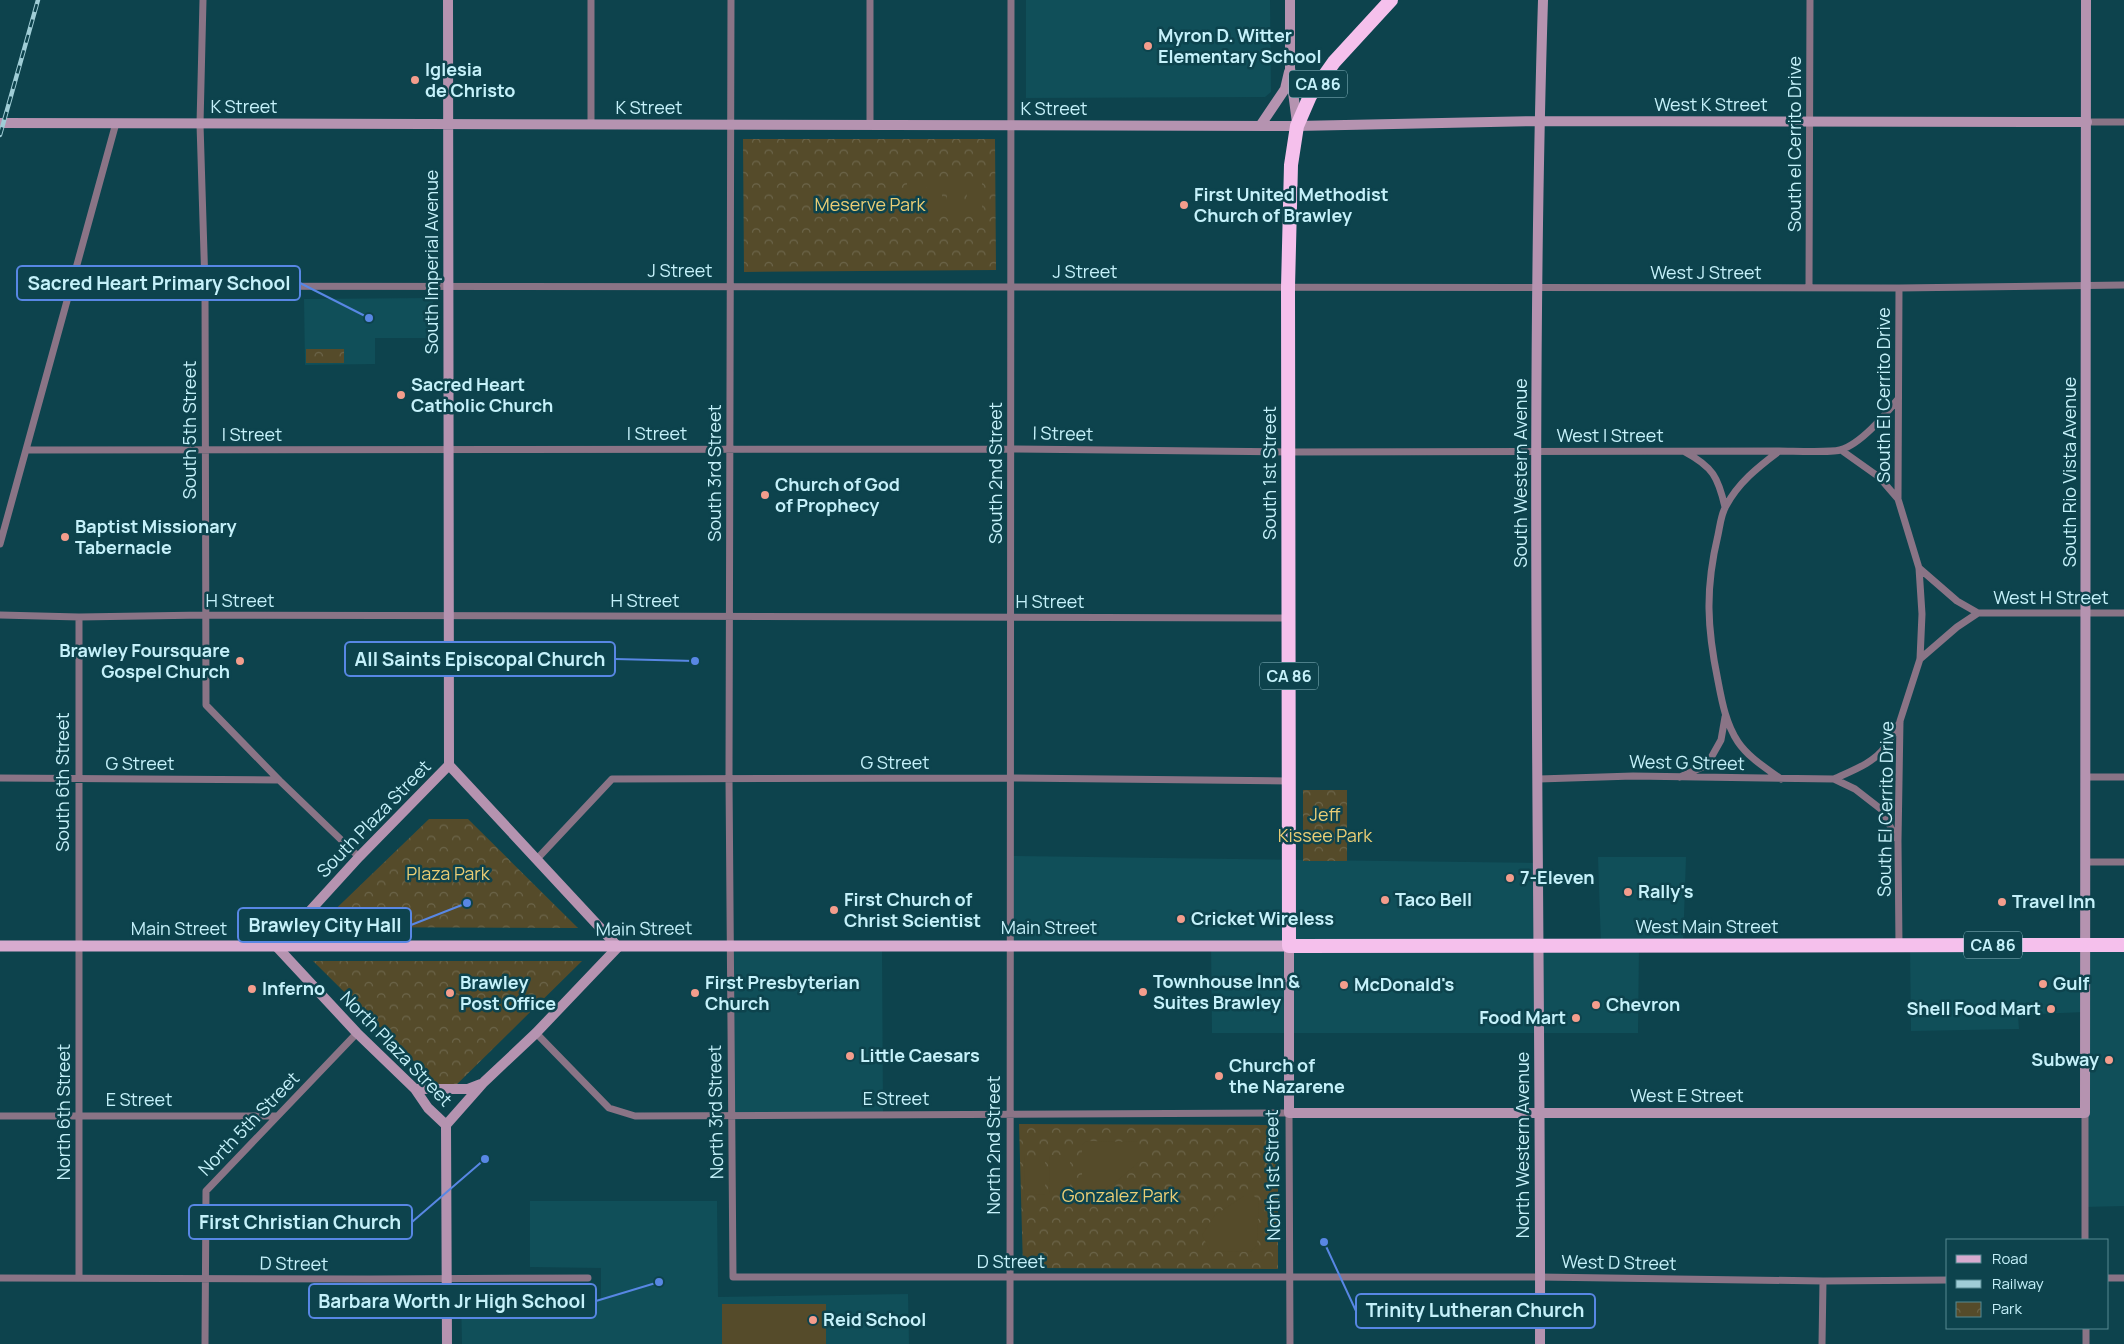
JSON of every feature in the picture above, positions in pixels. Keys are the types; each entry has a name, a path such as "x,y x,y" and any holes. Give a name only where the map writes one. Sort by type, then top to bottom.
{"highway":[{"name":"CA 86","path":"1297,126 1310,96 1334,62 1391,0"},
{"name":"South 1st Street","path":"1289,946 1288,287 1290,166 1297,126"},
{"name":"West Main Street","path":"1289,946 2124,945"}],"main road":[{"name":"Main Street","path":"0,946 1289,946"}],"street":[{"name":"South 5th Street","path":"203,0 200,124 205,286 206,705 279,780 359,856"},
{"name":"South Imperial Avenue","path":"448,0 449,765"},
{"path":"591,0 591,124"},
{"name":"South 3rd Street","path":"730,946 731,0"},
{"path":"870,0 870,125"},
{"name":"South 2nd Street","path":"1011,0 1011,946"},
{"name":"South 1st Street","path":"1290,0 1290,68 1297,126"},
{"name":"South Western Avenue","path":"1538,946 1537,452 1543,0"},
{"name":"South el Cerrito Drive","path":"1809,288 1810,0"},
{"name":"South Rio Vista Avenue","path":"2085,1113 2086,0"},
{"path":"1260,126 1285,89 1290,68"},
{"name":"West K Street","path":"1297,126 1540,121 2124,122"},
{"name":"K Street","path":"0,123 1297,126"},
{"path":"0,544 116,123"},
{"name":"West J Street","path":"1288,287 1899,288 2124,285"},
{"name":"J Street","path":"71,286 1288,287"},
{"name":"South El Cerrito Drive","path":"1899,288 1898,499 1919,568 1922,614 1920,658 1900,721 1899,946"},
{"path":"1898,399 1881,420 1861,437 1840,450 1878,477 1898,499"},
{"name":"I Street","path":"26,450 1011,449 1289,452"},
{"name":"West I Street","path":"1289,452 1840,450"},
{"path":"1684,451 1704,462 1719,483 1725,507"},
{"path":"1779,451 1758,466 1738,488 1725,507 1710,573 1707,613 1710,643 1725,717 1738,742 1756,762 1782,779"},
{"name":"West H Street","path":"1919,568 1957,601 1978,613 2124,613"},
{"name":"West H Street","path":"1920,658 1957,627 1978,613"},
{"name":"H Street","path":"0,616 1289,618"},
{"name":"South 6th Street","path":"79,617 80,947"},
{"path":"1677,778 1707,765 1721,740 1725,717"},
{"name":"West G Street","path":"1834,780 1862,766 1879,753 1900,721"},
{"name":"South Plaza Street","path":"277,946 359,856 449,765 618,947"},
{"name":"West G Street","path":"1539,779 1633,776 1834,780 1855,789 1882,810 1898,840"},
{"path":"2086,777 2124,777"},
{"name":"G Street","path":"0,778 279,780"},
{"name":"G Street","path":"536,860 612,779 1011,778 1289,781"},
{"path":"2086,862 2124,862"},
{"name":"North Plaza Street","path":"277,946 357,1033 415,1090 428,1108 446,1125 484,1082 536,1033 618,947"},
{"name":"North 3rd Street","path":"730,946 730,1115 733,1278"},
{"name":"North 2nd Street","path":"1010,1344 1008,1114 1011,946"},
{"name":"North 1st Street","path":"1289,946 1290,1344"},
{"name":"North Western Avenue","path":"1538,946 1540,1344"},
{"name":"North 6th Street","path":"80,947 80,1278"},
{"name":"North 5th Street","path":"205,1344 206,1191 357,1033"},
{"name":"E Street","path":"536,1033 609,1108 635,1116 1289,1113"},
{"path":"415,1090 468,1089 484,1082"},
{"name":"West E Street","path":"1289,1113 2085,1113"},
{"path":"2085,1113 2085,1239"},
{"name":"E Street","path":"0,1116 277,1116"},
{"path":"446,1125 447,1344"},
{"name":"D Street","path":"733,1278 1290,1277"},
{"name":"West D Street","path":"1290,1277 1540,1277 1822,1281 1946,1280"},
{"name":"D Street","path":"0,1278 588,1278"},
{"path":"2109,1278 2124,1278"},
{"path":"1822,1281 1822,1344"},
{"path":"2086,1329 2086,1344"}],"shaded area":[{"name":"Myron D. Witter Elementary School","path":"1026,0 1270,0 1271,92 1265,97 1026,98"},
{"path":"433,298 433,338 375,338 375,364 305,365 304,299"},
{"path":"1011,856 1539,863 1538,945 1601,945 1598,857 1686,857 1683,946 1639,946 1638,1033 1212,1033 1211,945 1011,946"},
{"path":"2124,944 2124,1206 2085,1207 2085,1012 2018,1015 2019,1029 1911,1031 1910,946"},
{"path":"730,946 882,946 883,1114 730,1115"},
{"path":"530,1201 717,1201 718,1297 908,1294 909,1344 462,1344 461,1299 601,1299 601,1268 530,1267"}],"green space":[{"name":"Meserve Park","path":"743,139 995,139 996,270 744,272"},
{"path":"967,181 982,181 982,214 967,214"},
{"path":"907,182 922,182 922,214 907,214"},
{"path":"927,182 942,182 942,214 927,214"},
{"path":"947,182 962,182 962,214 947,214"},
{"path":"306,349 344,349 344,363 306,363"},
{"name":"Jeff Kissee Park","path":"1303,790 1347,790 1347,861 1303,861"},
{"name":"Plaza Park","path":"429,819 468,819 578,928 317,927"},
{"path":"313,961 582,961 447,1094"},
{"name":"Gonzalez Park","path":"1019,1124 1278,1125 1278,1269 1023,1268"},
{"path":"1086,1141 1138,1142 1138,1162 1112,1184 1082,1198 1082,1145"},
{"path":"1049,1155 1070,1155 1070,1194 1050,1194"},
{"path":"1024,1156 1045,1156 1045,1194 1025,1195"},
{"path":"1244,1196 1254,1196 1259,1201 1257,1246 1250,1252 1210,1251 1202,1235 1215,1215"},
{"path":"722,1304 826,1304 826,1344 722,1344"}],"railway":[{"path":"0,135 38,0"}],"place":[{"name":"Myron D. Witter Elementary School","path":"1148,46"},
{"name":"Iglesia de Christo","path":"415,80"},
{"name":"First United Methodist Church of Brawley","path":"1184,205"},
{"name":"Sacred Heart Primary School","path":"369,318"},
{"name":"Sacred Heart Catholic Church","path":"401,395"},
{"name":"Church of God of Prophecy","path":"765,495"},
{"name":"Baptist Missionary Tabernacle","path":"65,537"},
{"name":"Brawley Foursquare Gospel Church","path":"240,661"},
{"name":"All Saints Episcopal Church","path":"695,661"},
{"name":"7-Eleven","path":"1510,878"},
{"name":"Rally's","path":"1628,892"},
{"name":"Taco Bell","path":"1385,900"},
{"name":"Travel Inn","path":"2002,902"},
{"name":"Brawley City Hall","path":"467,903"},
{"name":"First Church of Christ Scientist","path":"834,910"},
{"name":"Cricket Wireless","path":"1181,919"},
{"name":"Gulf","path":"2043,984"},
{"name":"McDonald's","path":"1344,985"},
{"name":"Inferno","path":"252,989"},
{"name":"Townhouse Inn & Suites Brawley","path":"1143,992"},
{"name":"Brawley Post Office","path":"450,993"},
{"name":"First Presbyterian Church","path":"695,993"},
{"name":"Chevron","path":"1596,1005"},
{"name":"Shell Food Mart","path":"2051,1009"},
{"name":"Food Mart","path":"1576,1018"},
{"name":"Little Caesars","path":"850,1056"},
{"name":"Subway","path":"2109,1060"},
{"name":"Church of the Nazarene","path":"1219,1076"},
{"name":"First Christian Church","path":"485,1159"},
{"name":"Trinity Lutheran Church","path":"1324,1242"},
{"name":"Barbara Worth Jr High School","path":"659,1282"},
{"name":"Reid School","path":"813,1320"}]}
